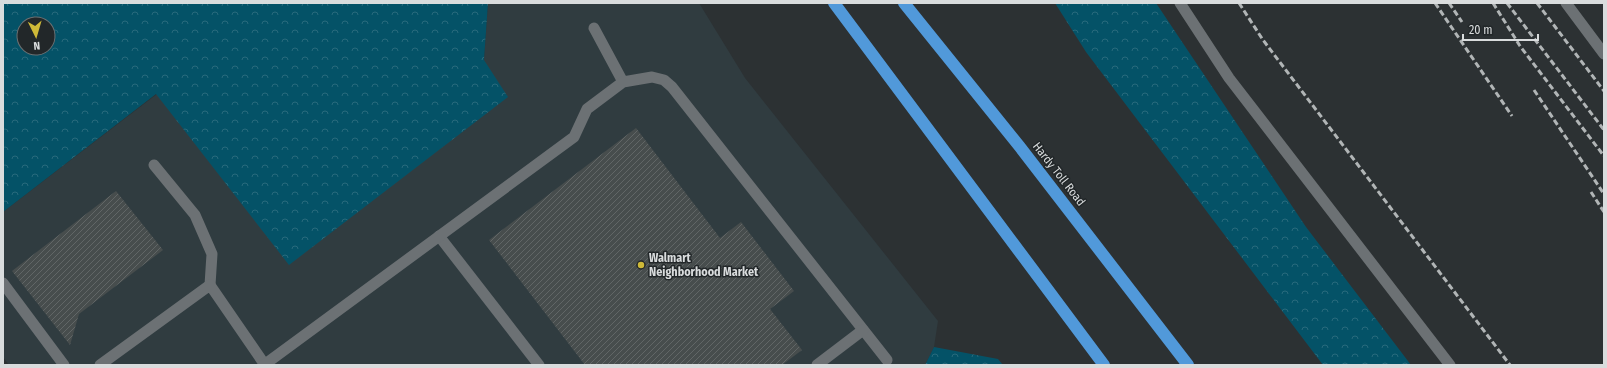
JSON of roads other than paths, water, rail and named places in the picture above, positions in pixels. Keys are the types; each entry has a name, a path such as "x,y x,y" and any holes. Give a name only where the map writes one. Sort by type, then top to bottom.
{"highway":[{"path":"834,3 1104,365"},
{"name":"Hardy Toll Road","path":"904,3 1020,147 1188,365"}],"lane":[{"path":"1180,3 1230,78 1450,365"},
{"path":"1566,3 1604,54"},
{"path":"594,28 623,82"},
{"path":"154,165 195,215 212,254 210,285 265,365 574,137 587,109 623,82 652,77 664,80 672,87 887,360"},
{"path":"439,236 539,365"},
{"path":"3,283 64,365"},
{"path":"100,365 210,285"},
{"path":"817,365 863,330"}],"railway":[{"path":"1239,3 1263,40 1510,365"},
{"path":"1435,3 1512,116"},
{"path":"1449,3 1462,22"},
{"path":"1493,3 1520,46 1604,156"},
{"path":"1507,3 1604,130"},
{"path":"1537,3 1604,91"},
{"path":"1534,90 1604,194"},
{"path":"1591,192 1604,212"}],"place":[{"name":"Walmart Neighborhood Market","path":"641,265"}]}
